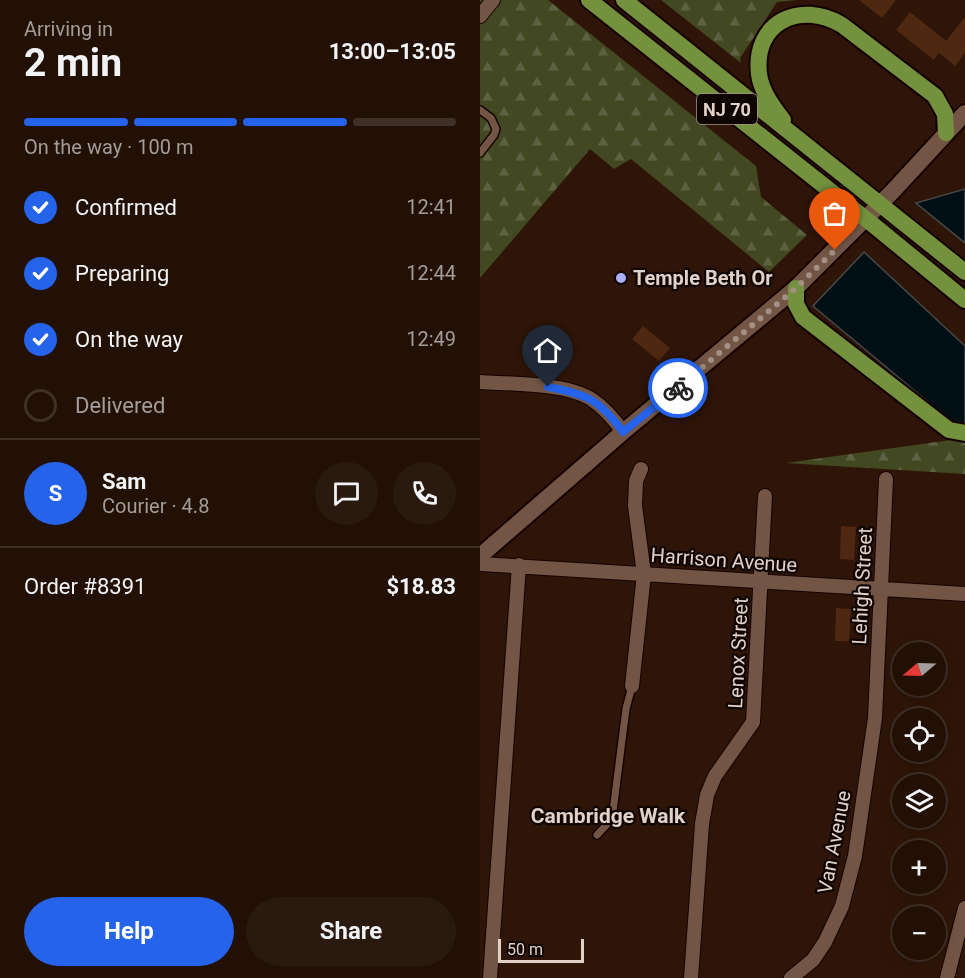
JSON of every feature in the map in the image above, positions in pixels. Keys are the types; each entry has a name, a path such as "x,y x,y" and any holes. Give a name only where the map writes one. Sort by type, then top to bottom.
{"highway":[{"name":"NJ 70","path":"589,0 964,299"},
{"name":"NJ 70","path":"624,0 965,272"},
{"path":"796,137 772,106 759,76 759,59 764,39 771,29 783,19 798,14 813,13 829,16 935,96 945,114 946,133"},
{"path":"796,288 796,304 803,317 949,430 965,433"}],"street":[{"path":"480,16 493,0"},
{"path":"480,556 623,432 796,288 866,219 965,113"},
{"path":"480,382 548,387 575,392 590,398 610,414 623,432"},
{"path":"632,686 644,574 635,506 636,481 641,469"},
{"name":"Lehigh Street","path":"876,696 886,478"},
{"name":"Lenox Street","path":"691,978 702,824 707,795 715,776 753,722 765,496"},
{"name":"Harrison Avenue","path":"480,564 965,594"},
{"path":"490,978 519,565"},
{"name":"Van Avenue","path":"791,978 813,960 825,942 842,906 855,856 875,718 876,696"},
{"path":"947,978 965,908"}],"lane":[{"path":"480,110 491,118 496,129 480,153"},
{"path":"597,835 612,819 626,709 632,686"}],"green space":[{"path":"480,0 548,0 756,166 761,197 807,235 769,272 631,159 614,169 590,149 480,278"},
{"path":"661,0 797,0 777,2 740,58 741,63"},
{"path":"965,438 965,474 786,463"}],"shaded area":[{"path":"965,189 965,243 916,203"},
{"path":"864,252 965,346 965,425 951,421 813,306"}],"building":[{"path":"859,0 896,0 882,18"},
{"path":"910,12 946,41 965,17 965,53 955,66 939,53 934,60 896,30"},
{"path":"643,326 670,348 659,361 632,339"},
{"path":"841,526 856,527 854,560 840,559"},
{"path":"836,608 851,609 849,641 835,641"}],"way so far":[{"path":"678,388 796,288 835,250"}],"place":[{"name":"Temple Beth Or","path":"621,278"}],"district":[{"name":"Cambridge Walk","path":"608,816"}],"route":[{"path":"548,387 575,392 590,398 610,414 623,432 678,388"}]}
